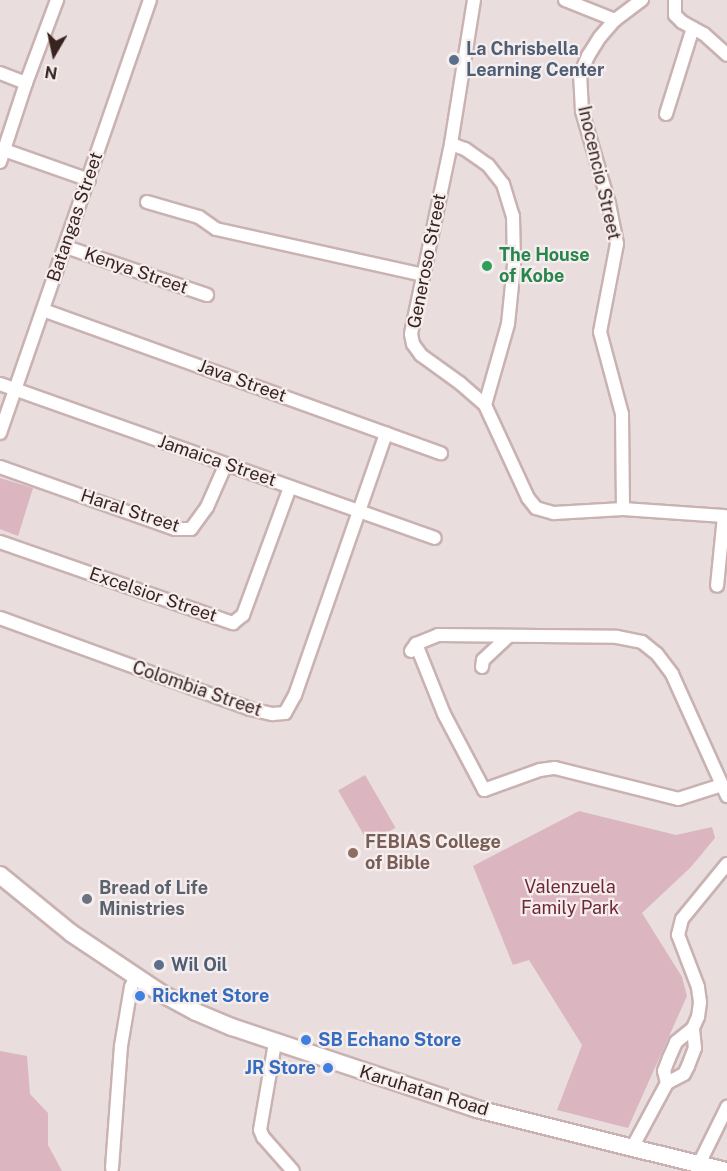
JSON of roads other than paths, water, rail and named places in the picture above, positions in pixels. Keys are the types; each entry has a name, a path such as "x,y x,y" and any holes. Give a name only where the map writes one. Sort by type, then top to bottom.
{"main road":[{"name":"Karuhatan Road","path":"0,875 71,933 173,1001 275,1042 477,1109 724,1171"}],"street":[{"path":"0,162 57,0"},
{"name":"Batangas Street","path":"0,433 150,0"},
{"name":"Generoso Street","path":"474,0 451,144 411,334 413,344 421,355 485,405 528,498 536,508 554,513 623,509 726,516 717,586"},
{"path":"565,0 615,20"},
{"name":"Inocencio Street","path":"623,509 622,414 600,332 617,244 609,204 582,111 580,75 588,56 615,20 642,0"},
{"path":"675,0 675,15 681,22 704,34 727,55"},
{"path":"666,114 693,28"},
{"path":"0,73 26,83"},
{"path":"451,144 473,153 488,165 503,184 513,216 514,265 508,324 485,405"},
{"path":"4,150 88,180"},
{"path":"147,202 199,218 216,229 423,275"},
{"name":"Kenya Street","path":"66,247 207,295"},
{"name":"Java Street","path":"43,310 441,453"},
{"name":"Jamaica Street","path":"0,384 434,538"},
{"name":"Colombia Street","path":"0,618 250,709 272,714 285,713 295,695 386,433"},
{"name":"Haral Street","path":"0,467 175,529 191,529 207,507 226,464"},
{"name":"Excelsior Street","path":"0,542 233,623 243,615 290,487"},
{"path":"438,635 509,636 617,637 642,642 657,654 672,674 724,791 678,799 555,768 540,770 484,790 444,714 414,647 438,635"},
{"path":"482,667 483,660 509,636"},
{"path":"668,1083 664,1071 676,1042 693,1028 698,1017 698,987 678,935 682,919 727,864"},
{"path":"112,1168 121,1046 131,987 136,975"},
{"path":"632,1148 668,1083 684,1074 694,1048 693,1028"},
{"path":"275,1042 260,1130 263,1137 293,1171"},
{"path":"699,1164 727,1107"}],"place":[{"name":"La Chrisbella Learning Center","path":"454,60"},
{"name":"The House of Kobe","path":"487,266"},
{"name":"FEBIAS College of Bible","path":"353,853"},
{"name":"Bread of Life Ministries","path":"87,899"},
{"name":"Wil Oil","path":"159,965"},
{"name":"Ricknet Store","path":"140,996"},
{"name":"SB Echano Store","path":"306,1040"},
{"name":"JR Store","path":"328,1068"}],"park label":[{"name":"Valenzuela Family Park","path":"570,898"}]}
